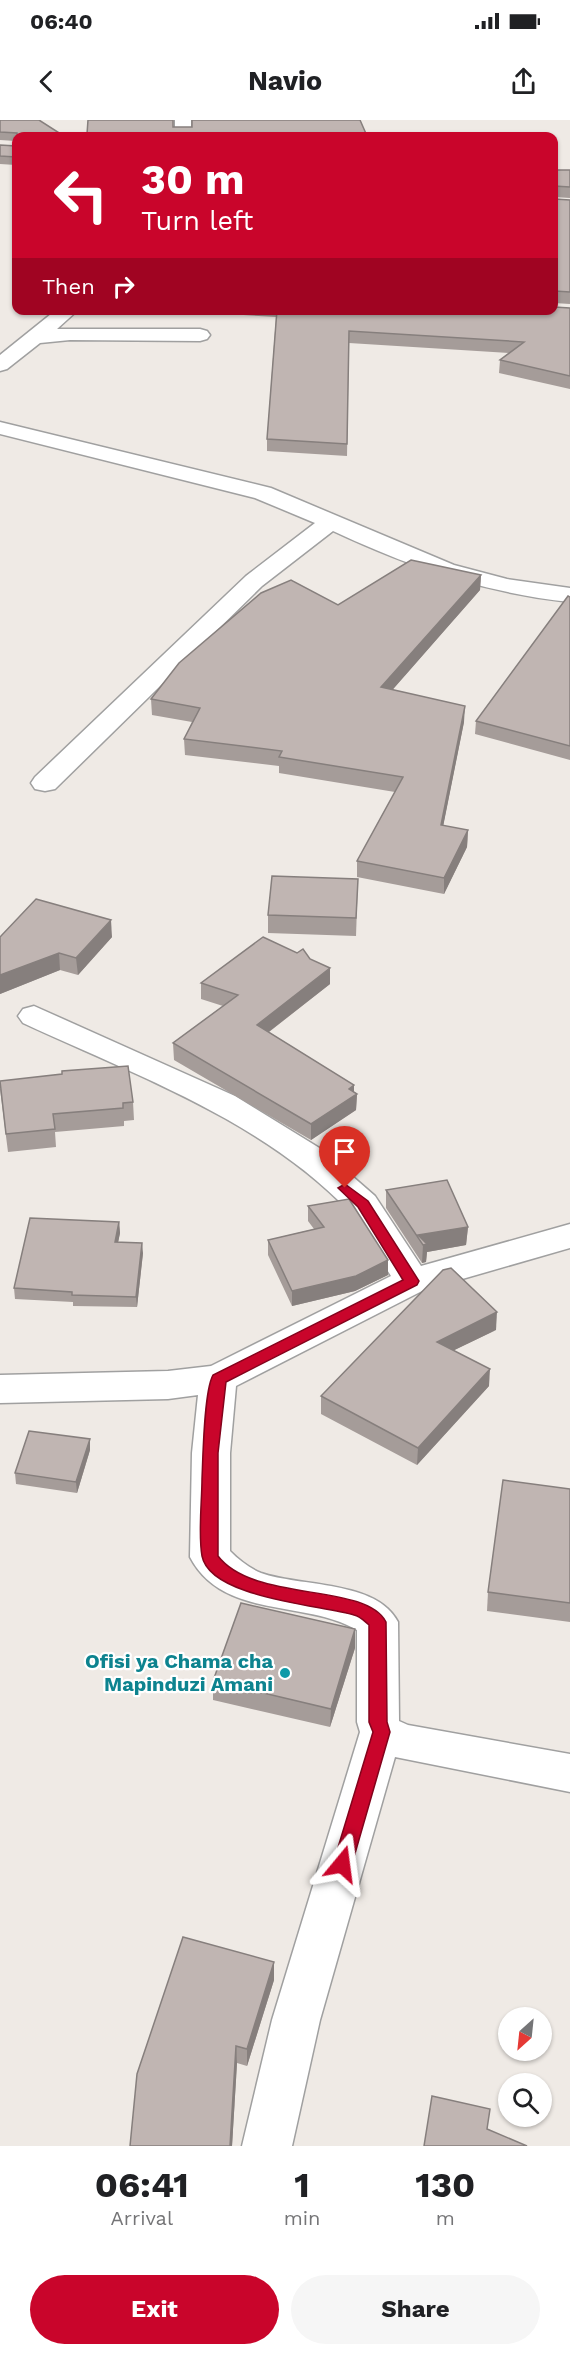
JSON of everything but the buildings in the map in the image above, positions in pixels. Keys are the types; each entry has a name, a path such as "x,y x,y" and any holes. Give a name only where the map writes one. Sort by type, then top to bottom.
{"street":[{"path":"0,364 62,315"},
{"path":"32,338 70,334 200,334"},
{"path":"0,428 263,493 407,555 484,582 570,595"},
{"path":"45,783 247,588 332,521"},
{"path":"34,1016 224,1103 309,1157 363,1204 412,1281"},
{"path":"0,1389 168,1385 218,1378 412,1281 570,1236"},
{"path":"218,1378 211,1453 210,1557 219,1568 234,1578 264,1590 361,1609 378,1622 378,1722 381,1732 296,2020 267,2146"},
{"path":"381,1732 403,1742 570,1773"}],"place":[{"name":"Ofisi ya Chama cha Mapinduzi Amani","path":"285,1673"}],"route":[{"path":"342,1864 381,1732 378,1722 378,1622 361,1609 264,1590 234,1578 219,1568 210,1557 210,1536 211,1453 218,1378 412,1281 363,1204 345,1188"}]}
